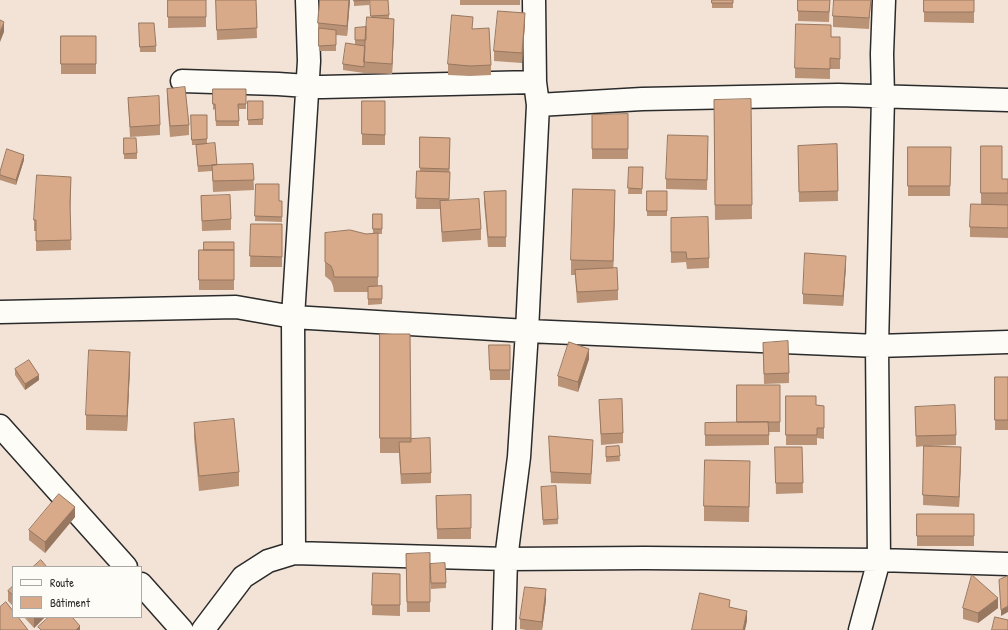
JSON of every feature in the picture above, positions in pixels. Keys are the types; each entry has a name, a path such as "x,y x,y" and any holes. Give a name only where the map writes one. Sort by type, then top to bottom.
{"street":[{"path":"294,553 293,317 310,61 306,0"},
{"path":"504,630 506,559 519,457 538,105 535,82 534,0"},
{"path":"860,630 879,560 877,346 884,0"},
{"path":"182,81 322,87 535,82"},
{"path":"538,105 642,99 838,95 1008,100"},
{"path":"0,312 236,307 293,317 527,331 877,346 1008,342"},
{"path":"0,426 125,566"},
{"path":"203,630 243,577 268,561 294,553 506,559 644,558 879,560 1008,564"},
{"path":"142,585 182,630"}],"building":[{"path":"168,0 206,0 206,17 168,17"},
{"path":"216,0 256,0 257,28 217,30"},
{"path":"320,0 349,0 347,26 318,23"},
{"path":"370,0 388,0 389,15 371,16"},
{"path":"712,0 733,0 733,3 712,3"},
{"path":"798,0 830,0 829,12 798,11"},
{"path":"834,0 871,0 869,18 833,16"},
{"path":"924,0 974,0 974,12 924,12"},
{"path":"498,11 525,13 522,53 494,51"},
{"path":"452,15 473,17 472,29 489,28 491,65 470,66 448,64"},
{"path":"367,17 394,19 392,64 364,62"},
{"path":"0,20 4,22 0,32"},
{"path":"139,23 154,23 156,46 140,47"},
{"path":"796,24 831,25 831,37 840,37 840,59 830,58 830,69 795,68"},
{"path":"366,27 366,40 355,40 355,28"},
{"path":"319,28 336,30 336,45 319,46"},
{"path":"61,36 96,36 96,64 61,64"},
{"path":"346,43 365,46 364,67 343,64"},
{"path":"185,87 189,125 170,126 167,89"},
{"path":"213,89 246,89 246,104 238,104 239,121 216,121 215,104 213,104"},
{"path":"159,96 160,125 130,127 128,98"},
{"path":"751,99 752,205 715,205 714,100"},
{"path":"248,101 263,101 263,119 248,120"},
{"path":"362,101 385,101 385,135 362,134"},
{"path":"628,114 628,149 592,149 592,115"},
{"path":"191,115 207,115 207,139 192,140"},
{"path":"668,135 708,136 707,180 666,179"},
{"path":"420,137 450,138 449,169 420,168"},
{"path":"124,138 136,138 137,153 124,154"},
{"path":"215,143 217,165 198,166 196,145"},
{"path":"837,144 838,191 799,192 798,146"},
{"path":"981,146 1002,146 1002,179 1008,179 1008,193 981,193"},
{"path":"908,147 951,147 950,186 908,186"},
{"path":"7,149 24,155 16,180 0,175"},
{"path":"253,164 254,180 213,181 212,165"},
{"path":"629,167 643,167 642,189 628,188"},
{"path":"417,171 450,172 449,199 416,198"},
{"path":"37,175 71,177 71,240 36,241 36,220 34,220"},
{"path":"256,184 279,184 279,201 282,201 282,217 255,216"},
{"path":"573,189 615,190 613,261 571,260"},
{"path":"506,191 506,237 488,237 484,192"},
{"path":"647,191 667,191 667,211 647,211"},
{"path":"230,195 231,219 202,221 201,196"},
{"path":"479,199 481,229 442,232 440,201"},
{"path":"971,204 1008,205 1008,228 970,227"},
{"path":"373,214 382,214 382,229 373,229"},
{"path":"708,217 709,258 687,259 686,252 671,252 671,218"},
{"path":"251,224 282,224 282,257 250,256"},
{"path":"350,230 366,234 378,233 378,277 334,277 331,266 325,262 325,233"},
{"path":"204,242 234,242 234,250 204,250"},
{"path":"199,250 234,250 234,280 199,280"},
{"path":"805,253 846,256 843,296 803,294"},
{"path":"617,268 618,290 577,292 575,270"},
{"path":"382,286 382,299 368,299 368,287"},
{"path":"380,334 410,334 411,438 380,438"},
{"path":"788,341 789,373 764,374 763,343"},
{"path":"569,342 589,349 578,382 558,376"},
{"path":"489,345 510,345 510,370 490,370"},
{"path":"89,350 130,352 127,416 86,415"},
{"path":"29,360 39,375 25,384 15,369"},
{"path":"995,377 1008,377 1008,420 995,420"},
{"path":"737,385 780,385 780,422 737,422"},
{"path":"786,396 816,396 816,405 824,406 824,428 817,428 817,435 786,435"},
{"path":"622,399 623,433 601,434 599,400"},
{"path":"955,405 956,435 916,436 915,407"},
{"path":"234,419 239,472 199,476 194,423"},
{"path":"768,422 769,435 705,435 705,423"},
{"path":"549,436 593,440 591,474 551,472"},
{"path":"430,438 431,473 401,474 399,442 411,442 411,439"},
{"path":"619,446 620,456 606,457 606,447"},
{"path":"924,446 961,447 959,497 923,495"},
{"path":"775,447 802,447 803,483 776,483"},
{"path":"705,460 750,461 749,507 704,506"},
{"path":"556,486 558,519 543,520 541,487"},
{"path":"59,494 75,507 45,542 29,530"},
{"path":"471,495 471,528 437,529 436,496"},
{"path":"917,514 974,514 974,536 917,536"},
{"path":"430,553 430,602 407,602 406,554"},
{"path":"41,560 46,566 34,566"},
{"path":"445,563 446,583 431,583 430,564"},
{"path":"373,573 400,574 400,605 372,605"},
{"path":"972,575 998,598 978,613 963,608"},
{"path":"1008,576 1008,606 1001,610 999,580"},
{"path":"12,587 12,594 8,591"},
{"path":"525,587 546,589 542,622 520,619"},
{"path":"700,593 730,600 729,607 747,611 743,630 692,630"},
{"path":"6,602 12,610 12,618 19,618 28,630 0,630 0,607"},
{"path":"995,617 1008,620 1008,630 992,630"},
{"path":"48,618 73,618 80,626 76,630 41,630 38,627"}]}
